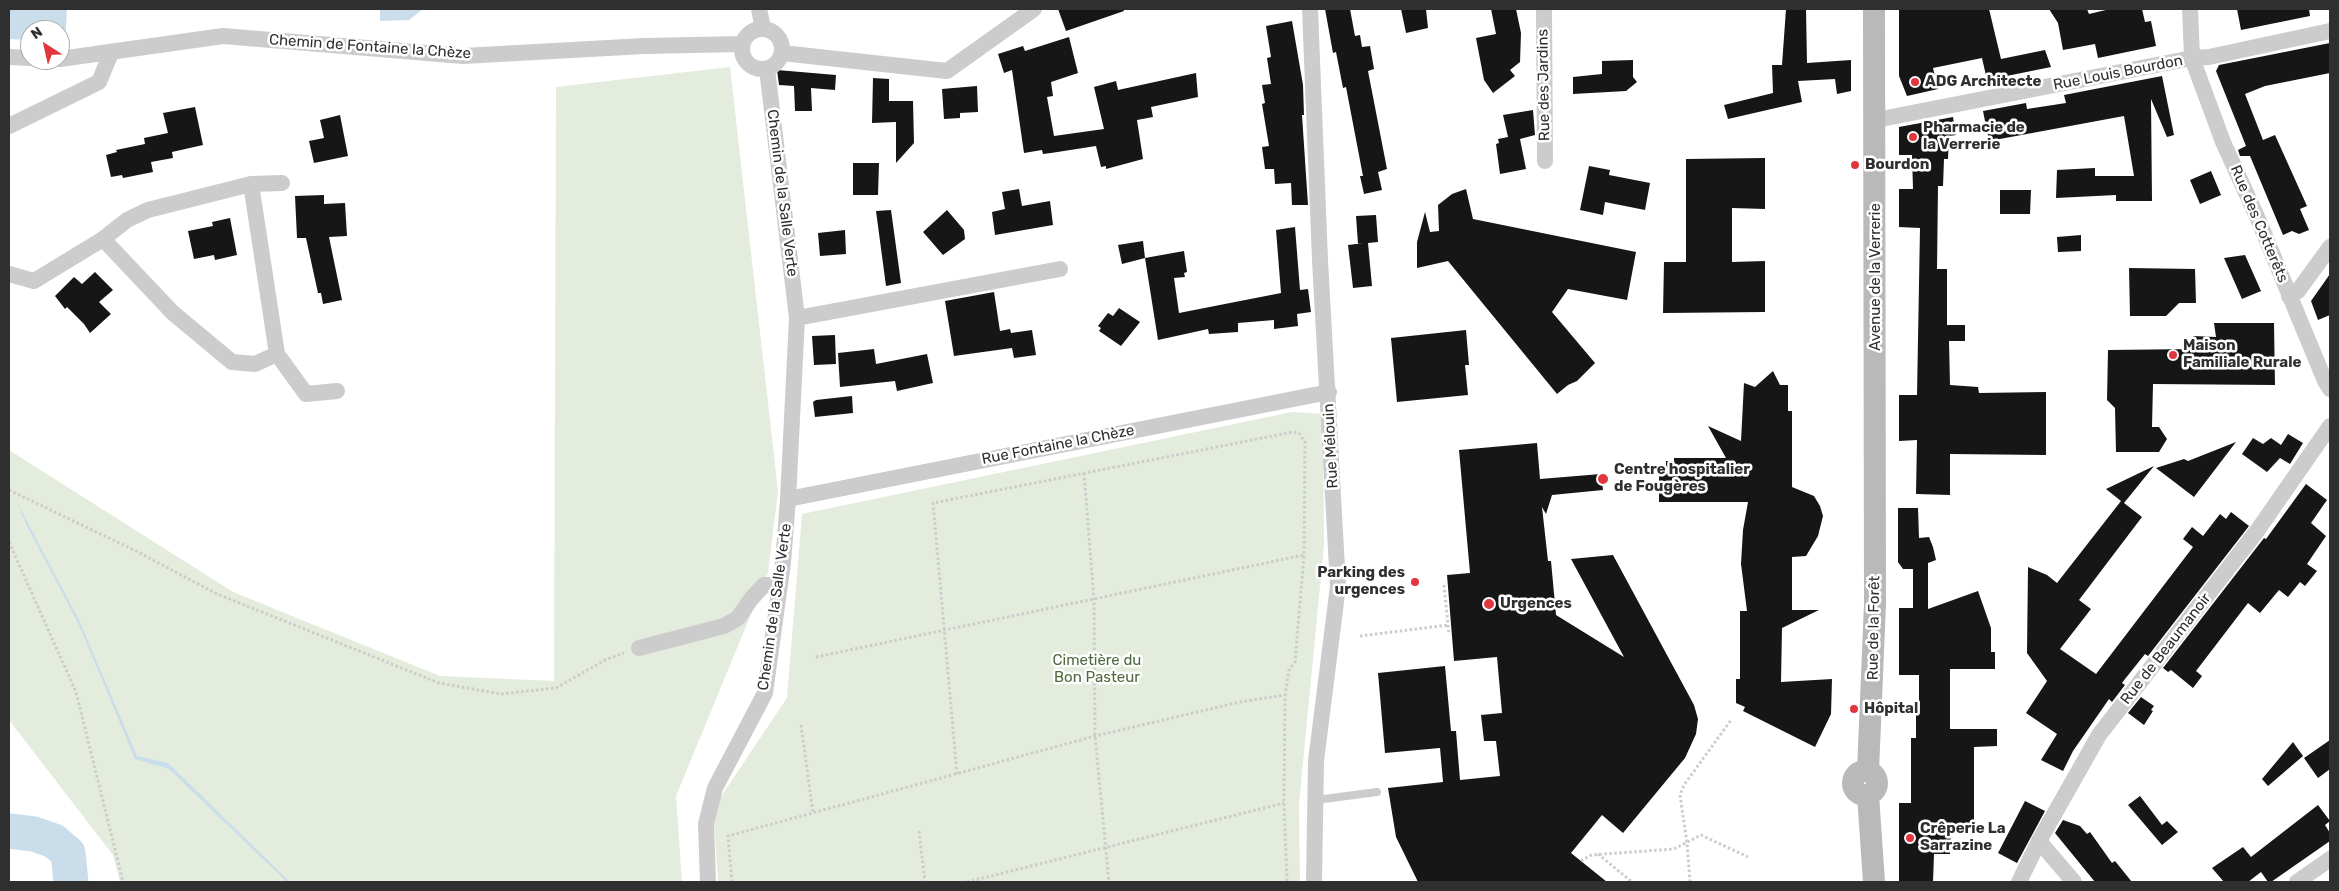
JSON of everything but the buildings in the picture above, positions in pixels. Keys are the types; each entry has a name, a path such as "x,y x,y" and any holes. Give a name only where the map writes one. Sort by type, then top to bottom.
{"main road":[{"name":"Avenue de la Verrerie","path":"1874,9 1876,120 1876,545"},
{"name":"Rue de la Forêt","path":"1874,882 1868,795 1873,792 1877,782 1868,771 1871,746 1876,545"}],"street":[{"path":"759,9 763,28"},
{"path":"782,53 947,71 1034,9"},
{"name":"Rue Mélouin","path":"1310,9 1320,260 1338,586 1316,761 1314,882"},
{"name":"Rue des Jardins","path":"1544,9 1545,161"},
{"name":"Rue des Cotterêts","path":"2190,9 2192,58 2223,142 2290,296 2324,381 2330,389"},
{"path":"763,28 778,36 783,47 777,63 767,69 760,70 748,64 742,51 742,44 749,33 763,28"},
{"name":"Rue Louis Bourdon","path":"1876,120 2192,58 2209,57 2330,31"},
{"name":"Chemin de Fontaine la Chèze","path":"70,58 222,36 463,56 644,46 742,44"},
{"path":"9,126 99,82 111,53"},
{"name":"Chemin de la Salle Verte","path":"708,882 706,824 715,788 765,693 780,585 788,499 798,318 767,69"},
{"path":"9,274 34,281 103,239 127,220 148,210 251,184 282,183"},
{"path":"251,184 277,354 306,394 337,391"},
{"path":"103,239 173,314 232,362 255,364 277,354"},
{"path":"2290,296 2298,291 2330,247"},
{"path":"798,318 1060,269"},
{"name":"Rue Fontaine la Chèze","path":"788,499 1328,392"},
{"name":"Rue de Beaumanoir","path":"2019,882 2039,841 2099,735 2257,531 2330,426"},
{"path":"639,648 724,626 738,618 751,599 764,585 780,585"},
{"path":"2039,841 2074,882"},
{"path":"2297,882 2330,859"}],"lane":[{"path":"1316,800 1377,792"}],"path":[{"path":"956,774 933,503 1292,432 1298,433 1305,442 1304,556 1296,662 1289,670 1286,694 1284,803 1287,882"},
{"path":"1084,473 1094,600 1095,736 1109,882"},
{"path":"9,490 136,551 217,594 439,683 501,694 556,688 605,660 639,648"},
{"path":"9,542 76,692 123,882"},
{"path":"816,657 1304,556"},
{"path":"1444,585 1449,635"},
{"path":"1360,636 1448,625"},
{"path":"732,882 728,836 1095,736 1240,702 1286,694"},
{"path":"1690,882 1680,795 1684,785 1731,720"},
{"path":"801,725 812,813"},
{"path":"967,882 1284,803"},
{"path":"918,831 925,882"},
{"path":"1581,861 1591,854 1674,849 1701,835 1748,857"},
{"path":"1597,854 1632,882"}],"green space":[{"path":"730,67 778,491 768,573 676,796 682,882 120,882 113,855 9,720 9,450 233,592 440,676 554,681 556,87"},
{"name":"Cimetière du Bon Pasteur","path":"1292,412 1323,414 1324,545 1299,804 1300,882 718,882 714,821 720,798 787,698 802,514"}],"water":[{"path":"9,9 67,9 66,20 20,20 20,40 9,39"},
{"path":"380,9 423,9 409,20 380,21"},
{"path":"16,500 80,622 137,756 168,763 290,882 287,882 169,769 135,759 80,627 26,524"}],"waterway":[{"path":"9,831 34,834 54,841 68,853 71,882"}],"place":[{"name":"ADG Architecte","path":"1915,82"},
{"name":"Pharmacie de la Verrerie","path":"1913,137"},
{"name":"Bourdon","path":"1855,165"},
{"name":"Maison Familiale Rurale","path":"2173,355"},
{"name":"Centre hospitalier de Fougères","path":"1603,479"},
{"name":"Parking des urgences","path":"1415,582"},
{"name":"Urgences","path":"1489,604"},
{"name":"Hôpital","path":"1854,709"},
{"name":"Crêperie La Sarrazine","path":"1910,838"}]}
